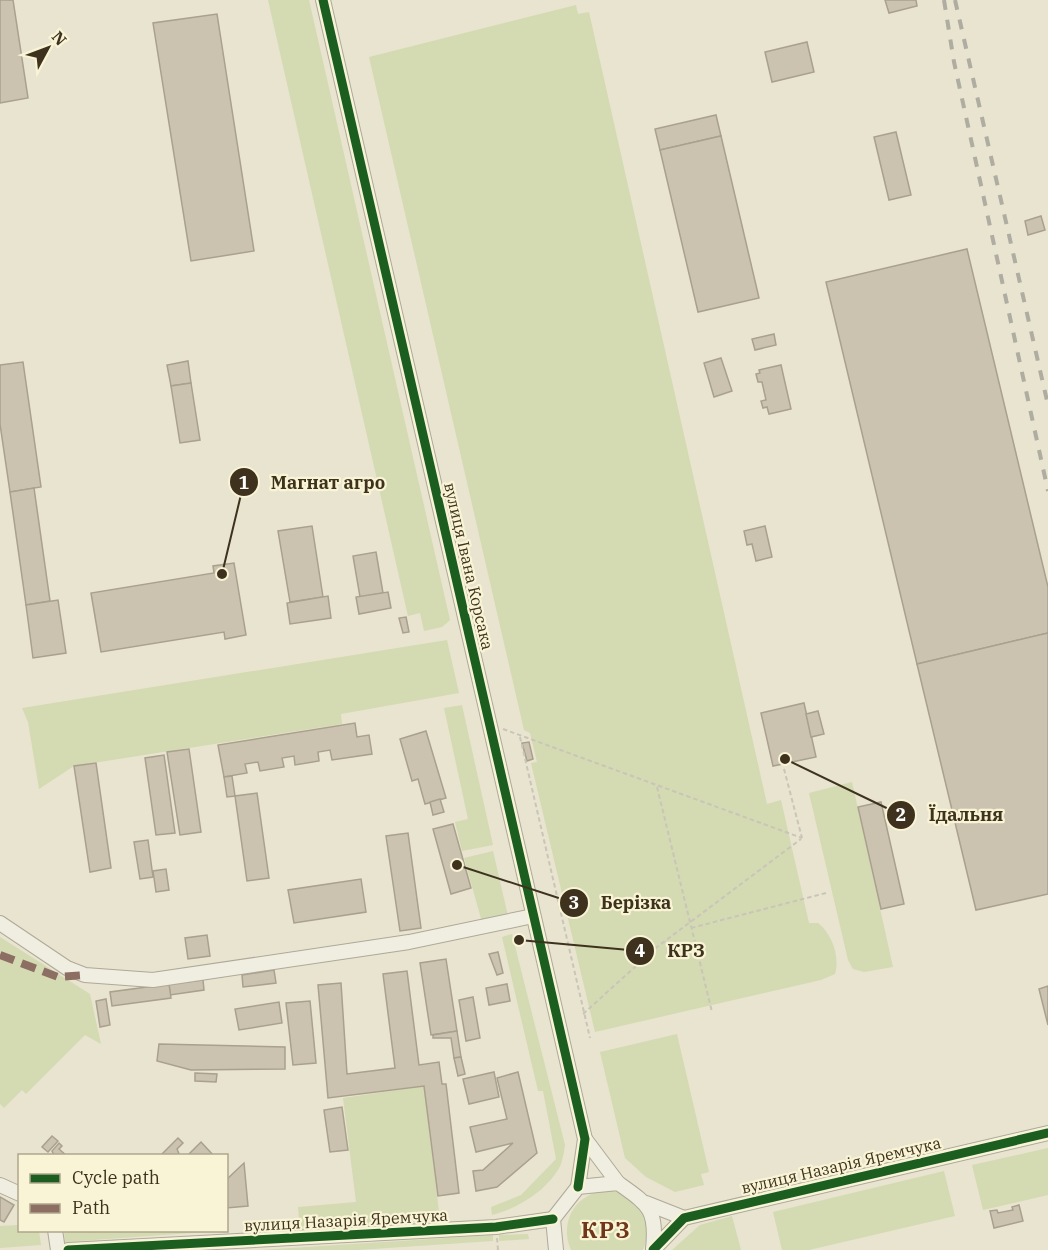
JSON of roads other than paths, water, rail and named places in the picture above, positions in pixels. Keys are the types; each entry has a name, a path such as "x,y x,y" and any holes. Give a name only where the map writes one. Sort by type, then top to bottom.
{"street":[{"name":"вулиця Івана Корсака","path":"324,0 585,1139"},
{"path":"0,923 67,968 84,975 153,980 409,942 534,916"},
{"name":"вулиця Назарія Яремчука","path":"684,1218 1048,1133"},
{"path":"585,1139 618,1183 646,1203 684,1218 653,1250"},
{"path":"556,1250 553,1219 578,1187 585,1139"},
{"path":"578,1187 618,1183"},
{"path":"0,1185 18,1193"},
{"path":"646,1203 655,1225 653,1250"},
{"name":"вулиця Назарія Яремчука","path":"68,1250 496,1227 553,1219"},
{"path":"54,1232 58,1250"}],"railway":[{"path":"944,0 954,62 1048,491"},
{"path":"955,0 1048,405"}],"place":[{"name":"Магнат агро","path":"222,574"},
{"name":"Їдальня","path":"785,759"},
{"name":"Берізка","path":"457,865"},
{"name":"КРЗ","path":"519,940"}],"district":[{"name":"КРЗ","path":"606,1230"}]}
